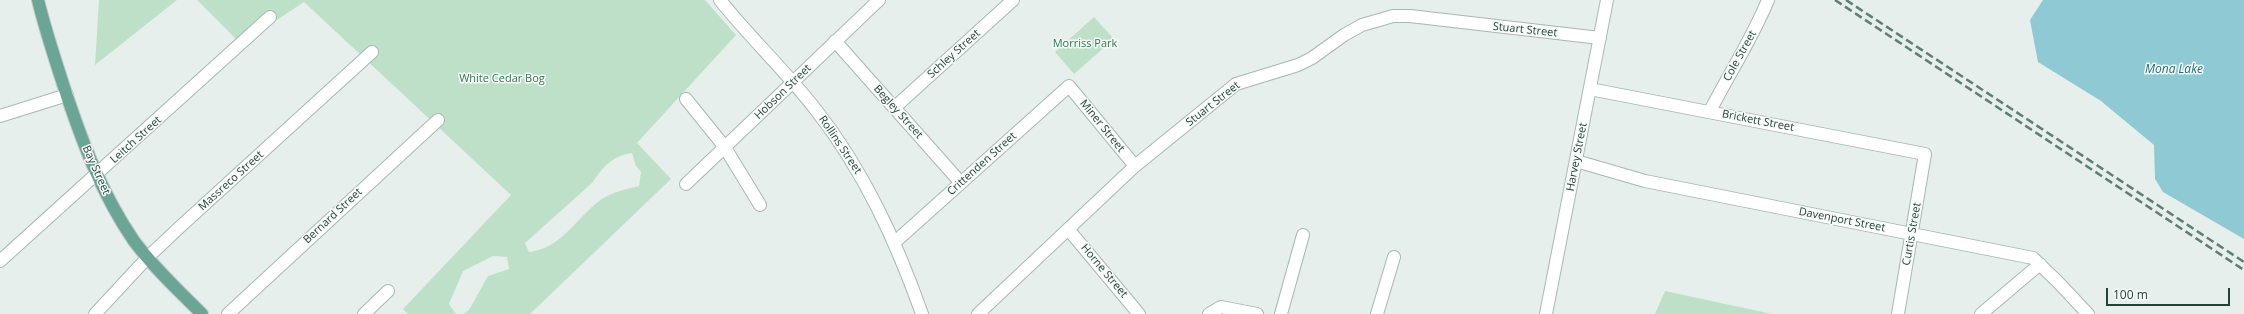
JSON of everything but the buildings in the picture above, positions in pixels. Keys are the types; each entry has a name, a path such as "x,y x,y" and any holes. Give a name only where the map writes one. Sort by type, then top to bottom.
{"main road":[{"name":"Bay Street","path":"38,0 67,95 97,176 121,221 148,257 202,314"}],"street":[{"name":"Hobson Street","path":"686,184 724,146 793,83 879,0"},
{"name":"Schley Street","path":"894,108 1013,0"},
{"name":"Harvey Street","path":"1546,314 1607,0"},
{"name":"Cole Street","path":"1710,111 1731,70 1757,25 1768,0"},
{"name":"Rollins Street","path":"726,2 816,110 845,151 872,195 895,242 922,314"},
{"name":"Stuart Street","path":"978,314 1135,166 1236,84 1298,65 1329,47 1344,35 1376,20 1393,16 1410,16 1600,38"},
{"name":"Leitch Street","path":"0,261 97,176 270,17"},
{"name":"Begley Street","path":"835,41 961,183"},
{"name":"Massreco Street","path":"95,314 148,257 372,52"},
{"name":"Miner Street","path":"1069,86 1135,166"},
{"name":"Crittenden Street","path":"895,242 1069,86"},
{"name":"Brickett Street","path":"1590,89 1710,111 1925,154"},
{"path":"0,116 67,95"},
{"path":"686,99 724,146 760,205"},
{"name":"Bernard Street","path":"228,314 438,120"},
{"name":"Curtis Street","path":"1898,314 1925,154"},
{"name":"Davenport Street","path":"1576,161 1645,181 2033,258 2088,314"},
{"name":"Horne Street","path":"1068,229 1139,314"},
{"path":"1281,314 1303,235"},
{"path":"1377,314 1394,257"},
{"path":"1981,314 2040,264"},
{"path":"364,314 388,290"},
{"path":"1209,314 1221,307 1257,314"}],"green space":[{"path":"99,0 177,0 95,65"},
{"name":"White Cedar Bog","path":"197,0 705,0 736,35 637,143 671,179 530,314 463,314 469,310 488,276 509,269 507,257 493,256 463,271 449,304 456,314 408,314 403,309 511,195 304,2 241,44","holes":["632,153 636,166 641,172 639,186 615,193 602,199 551,245 529,252 525,243 592,183 609,163 625,154"]},
{"name":"Morriss Park","path":"1094,17 1114,39 1074,74 1055,52"},
{"path":"1665,291 1772,314 1655,314"}],"water":[{"name":"Mona Lake","path":"2043,0 2244,0 2244,239 2163,192 2155,179 2154,145 2101,101 2038,62 2030,20"}],"railway":[{"path":"1835,0 2244,270"},
{"path":"1846,0 2244,262"}]}
